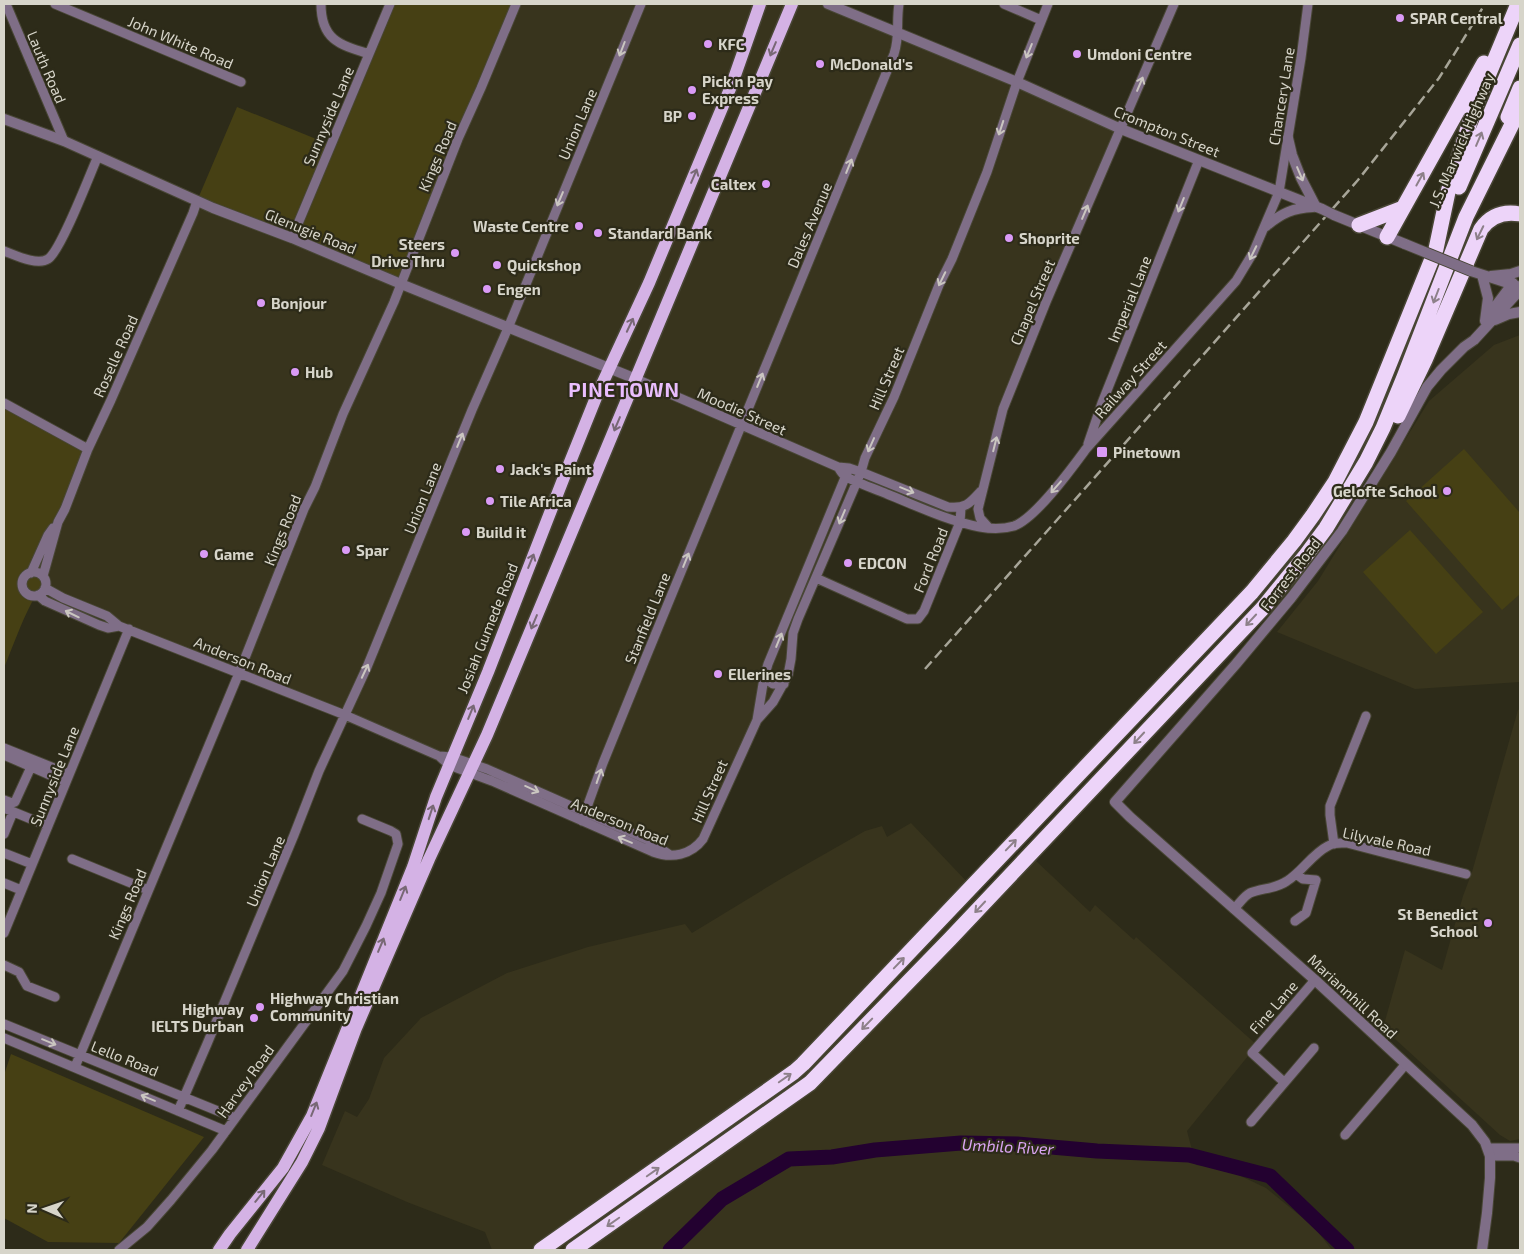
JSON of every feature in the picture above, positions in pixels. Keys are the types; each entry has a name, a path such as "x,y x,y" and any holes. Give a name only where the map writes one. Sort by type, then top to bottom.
{"highway":[{"path":"1387,237 1517,4"},
{"path":"541,1250 803,1064 1252,592 1294,541 1335,482 1366,422 1436,249 1448,192 1472,112 1517,4"},
{"name":"J.S. Marwick Highway","path":"1436,249 1461,181 1520,45"},
{"path":"573,1250 810,1083 1256,616 1306,556 1354,483 1383,428 1466,217 1520,88"},
{"path":"1466,217 1520,108"},
{"path":"1354,223 1404,208"},
{"path":"1326,528 1344,508 1379,454 1425,360 1481,229 1493,217 1518,213"},
{"path":"536,1250 630,1188"},
{"path":"579,1250 596,1234"}],"main road":[{"name":"Josiah Gumede Road","path":"219,1250 283,1168 312,1116 413,868 447,759 488,672 564,477 609,369 653,275 732,84 760,4"},
{"path":"247,1250 302,1162 313,1140 356,1028 404,920 428,860 472,769 792,4"}],"street":[{"name":"Lauth Road","path":"6,4 64,141"},
{"name":"John White Road","path":"55,4 241,82"},
{"path":"322,4 321,10 331,38 344,46 369,54"},
{"name":"Sunnyside Lane","path":"292,238 390,4"},
{"name":"Kings Road","path":"75,1067 337,428 401,284 458,139 516,4"},
{"name":"Union Lane","path":"178,1111 319,771 367,667 641,4"},
{"name":"Crompton Street","path":"828,4 1017,82 1121,129 1497,280 1516,291"},
{"name":"Dales Avenue","path":"741,426 894,54 899,33 899,4"},
{"path":"1004,4 1041,20"},
{"name":"Hill Street","path":"757,720 784,684 791,666 793,633 861,472 865,458 904,373 928,311 952,259 987,172 1017,82 1048,4"},
{"name":"Chapel Street","path":"989,528 982,522 978,509 1003,409 1046,302 1174,4"},
{"name":"Chancery Lane","path":"1279,192 1308,4"},
{"name":"Glenugie Road","path":"4,118 64,141 197,201 636,379"},
{"path":"1266,226 1279,215 1294,209 1319,208 1301,178 1288,138"},
{"path":"4,251 31,260 48,260 58,248 98,156"},
{"name":"Imperial Lane","path":"1086,449 1102,402 1199,160"},
{"name":"Railway Street","path":"960,522 989,528 1004,528 1019,523 1042,503 1086,449 1236,281 1266,226 1279,192"},
{"name":"Roselle Road","path":"43,576 58,522 197,201"},
{"path":"1520,270 1504,275 1482,275 1488,298 1487,322 1520,312"},
{"path":"1516,291 1520,275"},
{"name":"Forrest Road","path":"1115,802 1291,598 1342,531 1391,452 1427,387 1464,347 1474,340 1487,322 1516,291"},
{"name":"Moodie Street","path":"636,379 847,472 857,481 960,522"},
{"path":"4,403 88,449"},
{"name":"Stanfield Lane","path":"584,817 603,763 741,426"},
{"path":"847,472 861,472 944,505 961,508 982,491"},
{"name":"Hill Street","path":"670,855 680,855 694,849 703,839 757,720 764,678 847,472"},
{"name":"Ford Road","path":"816,578 908,619 918,620 924,611 960,522 961,508"},
{"name":"Roselle Road","path":"31,573 48,535 58,522"},
{"path":"36,572 43,576 46,583 43,592 38,595 30,596 23,589 23,580 26,575 31,573 36,572"},
{"name":"Anderson Road","path":"45,588 63,598 107,616 119,626 345,715 584,817 653,852 670,855"},
{"name":"Anderson Road","path":"38,595 45,601 99,625 108,628 119,626"},
{"name":"Sunnyside Lane","path":"4,933 129,629"},
{"path":"764,678 773,684 784,684"},
{"path":"1334,844 1330,806 1366,716"},
{"path":"4,748 68,778"},
{"path":"4,756 68,778"},
{"path":"4,800 14,802 32,767"},
{"path":"1130,817 1127,798 1131,784"},
{"name":"Mariannhill Road","path":"1115,802 1315,980 1405,1064 1425,1087 1472,1125 1489,1152"},
{"path":"4,834 8,810 48,826"},
{"name":"Harvey Road","path":"119,1250 147,1227 172,1200 226,1131 342,971 381,893 398,844 396,834 362,819"},
{"name":"Lilyvale Road","path":"1234,909 1252,892 1284,884 1321,851 1334,844 1347,844 1466,874"},
{"path":"4,853 32,864"},
{"path":"72,859 148,890"},
{"path":"1295,921 1306,913 1316,880 1303,879 1296,874"},
{"path":"4,883 21,890"},
{"path":"4,965 19,972 27,986 55,997"},
{"name":"Fine Lane","path":"1284,1082 1252,1053 1315,980"},
{"name":"Lello Road","path":"4,1024 235,1118"},
{"name":"Lello Road","path":"4,1038 226,1131"},
{"path":"1251,1122 1314,1048"},
{"path":"1345,1135 1405,1064"},
{"path":"1489,1152 1520,1148"},
{"path":"1489,1152 1520,1158"},
{"path":"1482,1250 1490,1178 1489,1152"}],"shaded area":[{"path":"390,4 516,4 401,284 197,201 237,107 331,145"},
{"path":"516,4 827,4 1121,129 1003,409 978,509 989,529 857,481 792,632 791,659 767,708 698,845 671,855 488,769 439,755 119,625 46,588 38,573 88,449 197,201 255,225"},
{"name":"Gelofte School","path":"1520,335 1520,682 1415,689 1277,632 1318,581 1429,401 1494,345"},
{"path":"4,403 88,449 38,572 45,579 46,588 32,602 4,668"},
{"path":"1464,449 1520,513 1520,594 1502,610 1406,501"},
{"path":"1410,530 1483,612 1436,654 1363,572"},
{"name":"St Benedict School","path":"1520,709 1520,1139 1510,1141 1500,1135 1383,1028 1405,950 1442,970 1518,710"},
{"path":"911,823 989,905 1034,859 1090,912 1095,905 1134,940 1136,937 1257,1045 1187,1131 1196,1165 1226,1169 1266,1188 1314,1227 1332,1250 492,1250 485,1232 407,1202 322,1165 345,1111 357,1117 369,1099 384,1058 421,1018 507,973 588,947 685,924 692,933 865,831 882,826 887,837"},
{"path":"11,1054 204,1137 119,1243 48,1242 4,1218 4,1075"}],"waterway":[{"name":"Umbilo River","path":"670,1250 722,1199 789,1159 832,1157 875,1150 961,1143 1017,1144 1097,1151 1189,1155 1270,1176 1347,1250"}],"railway":[{"path":"925,669 1358,180 1439,78 1485,4"}],"place":[{"name":"SPAR Central","path":"1400,18"},
{"name":"KFC","path":"708,44"},
{"name":"Umdoni Centre","path":"1077,54"},
{"name":"McDonald's","path":"820,64"},
{"name":"Pick n Pay Express","path":"692,90"},
{"name":"BP","path":"692,116"},
{"name":"Caltex","path":"766,184"},
{"name":"Waste Centre","path":"579,226"},
{"name":"Standard Bank","path":"598,233"},
{"name":"Shoprite","path":"1009,238"},
{"name":"Steers Drive Thru","path":"455,253"},
{"name":"Quickshop","path":"497,265"},
{"name":"Engen","path":"487,289"},
{"name":"Bonjour","path":"261,303"},
{"name":"Hub","path":"295,372"},
{"name":"Pinetown","path":"1102,452"},
{"name":"Jack's Paint","path":"500,469"},
{"name":"Gelofte School","path":"1447,491"},
{"name":"Tile Africa","path":"490,501"},
{"name":"Build it","path":"466,532"},
{"name":"Spar","path":"346,550"},
{"name":"Game","path":"204,554"},
{"name":"EDCON","path":"848,563"},
{"name":"Ellerines","path":"718,674"},
{"name":"St Benedict School","path":"1488,923"},
{"name":"Highway Christian Community","path":"260,1007"},
{"name":"Highway IELTS Durban","path":"254,1018"}],"district":[{"name":"PINETOWN","path":"624,389"}]}
